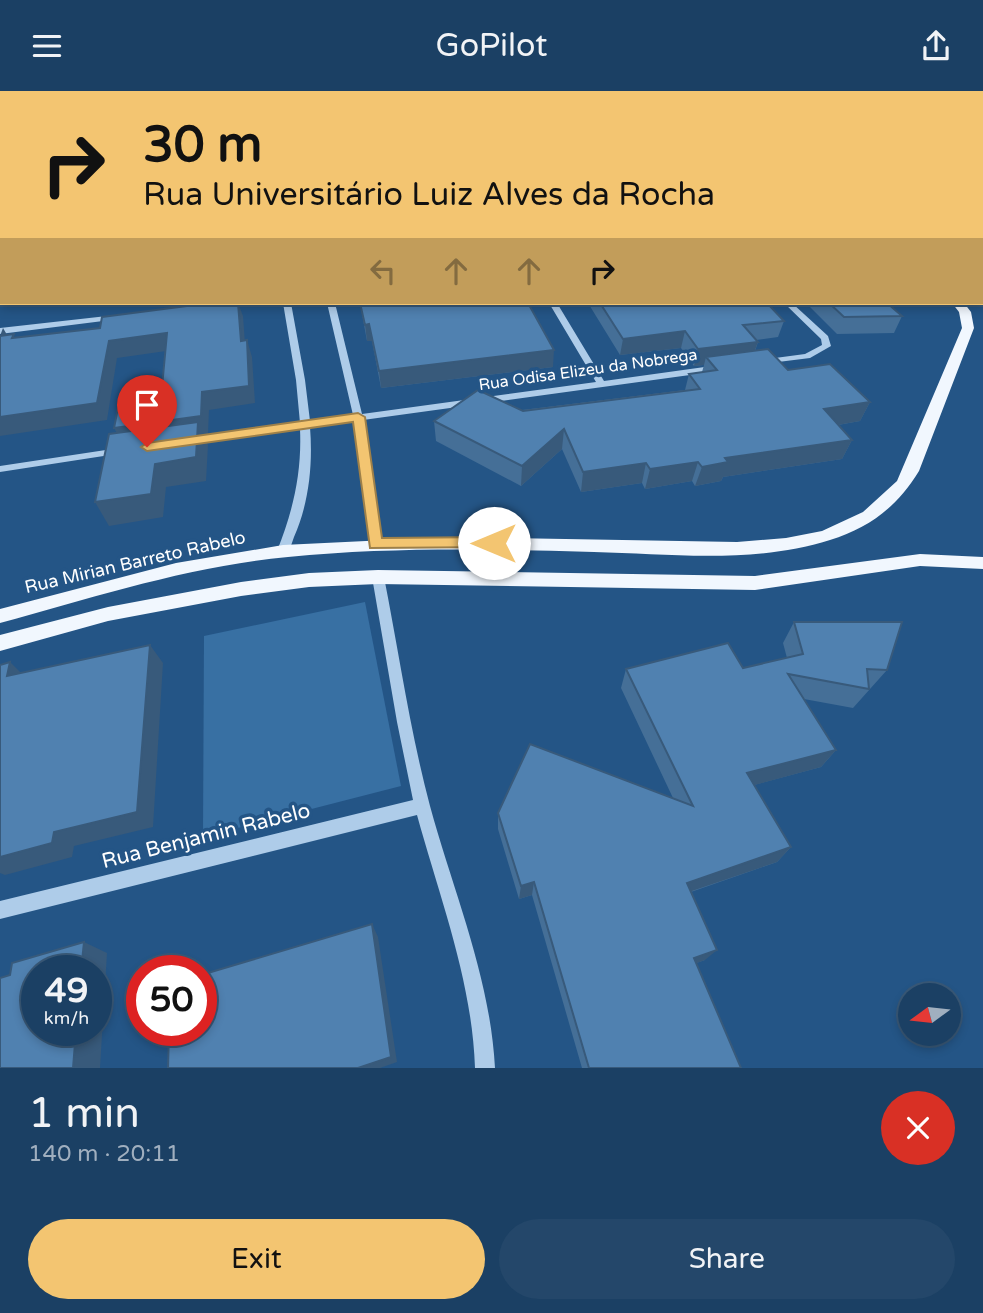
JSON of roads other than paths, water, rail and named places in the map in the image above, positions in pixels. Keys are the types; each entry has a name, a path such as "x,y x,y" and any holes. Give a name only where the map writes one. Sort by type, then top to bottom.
{"main road":[{"name":"Rua Mirian Barreto Rabelo","path":"0,616 209,562 283,551 376,544 738,548 811,539 844,530 881,509 903,487 968,328 965,312 960,305"},
{"path":"0,643 108,614 229,591 309,580 378,577 755,583 920,560 983,563"}],"street":[{"path":"283,551 298,511 304,472 304,424 296,352 286,305"},
{"path":"331,305 358,417 376,544"},
{"path":"554,305 601,383"},
{"path":"751,364 821,352 827,346 825,338 790,305"},
{"path":"0,331 120,316"},
{"name":"Rua Odisa Elizeu da Nobrega","path":"180,442 724,367"},
{"path":"0,469 124,450"},
{"path":"378,577 422,806 475,991 485,1049 485,1068"},
{"name":"Rua Benjamin Rabelo","path":"0,910 422,806"}]}
